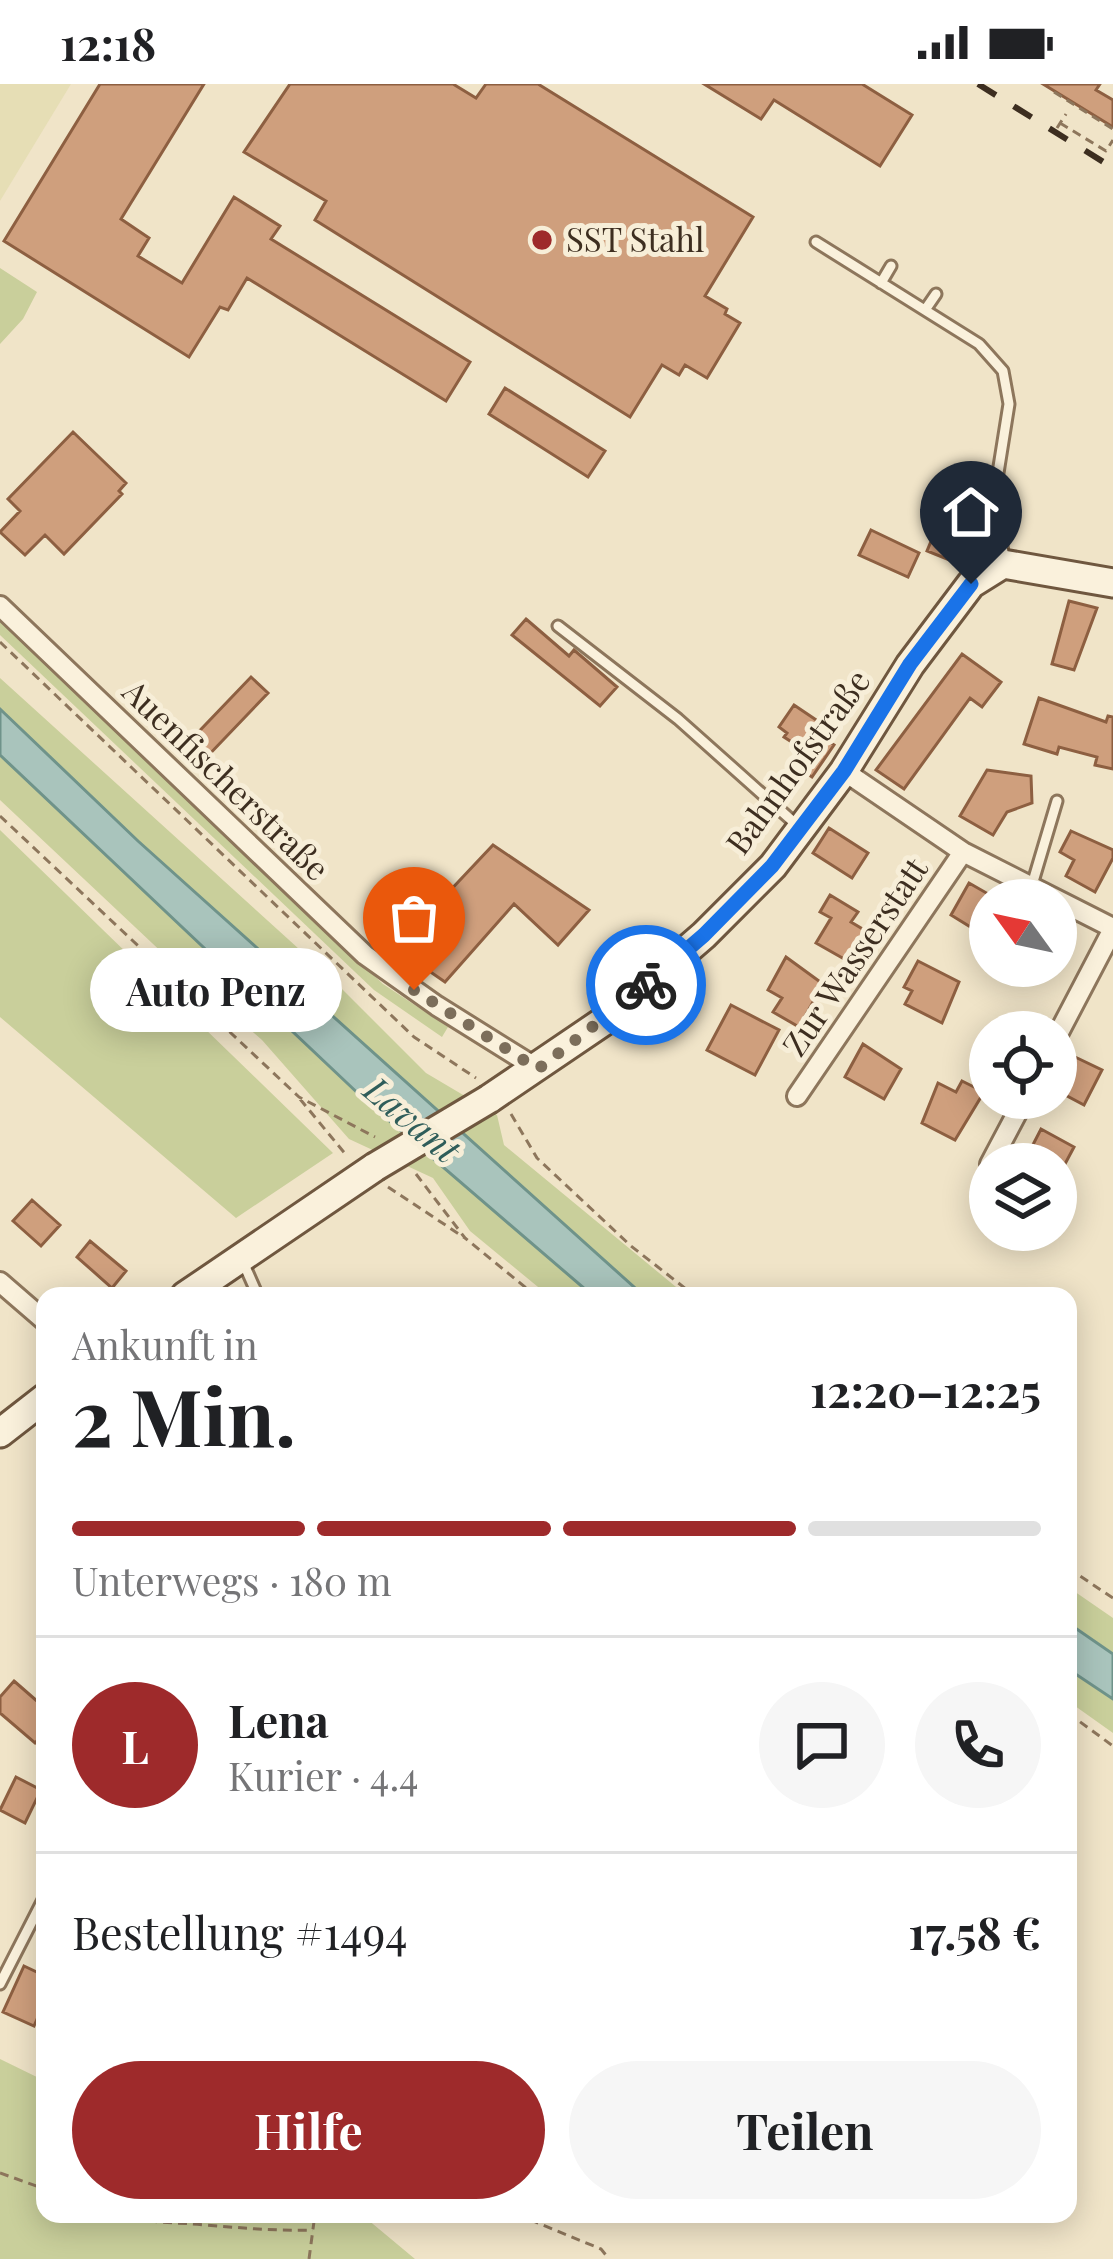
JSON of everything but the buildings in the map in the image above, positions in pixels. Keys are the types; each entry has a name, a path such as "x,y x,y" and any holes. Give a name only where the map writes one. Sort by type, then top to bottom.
{"street":[{"path":"1004,564 1113,583"},
{"name":"Bahnhofstraße","path":"198,1287 375,1166 538,1069 608,1018 704,935 772,866 801,828 844,771 910,664 971,584 1004,564"},
{"name":"Auenfischerstraße","path":"0,606 365,955 538,1069"},
{"name":"Zur Wasserstatt","path":"844,771 963,852 1018,879"},
{"name":"Zur Wasserstatt","path":"797,1096 963,852"},
{"name":"Zur Wasserstatt","path":"1070,1011 1113,928 1077,909"},
{"path":"0,1282 36,1313"},
{"path":"0,1433 36,1405"}],"lane":[{"path":"816,242 992,355 1008,388 994,498 1004,564"},
{"path":"842,258 851,243"},
{"path":"881,283 891,266"},
{"path":"925,310 937,293"},
{"path":"558,626 678,719 766,802 801,828"},
{"path":"1034,879 1057,801"},
{"path":"241,1257 254,1287"},
{"path":"0,1984 36,1914"}],"path":[{"path":"1054,92 1113,129"},
{"path":"1066,115 1059,126 1106,151 1113,140"},
{"path":"0,642 414,1037 493,1096 537,1158 631,1246 683,1287"},
{"path":"0,816 299,1097 375,1137"},
{"path":"413,1170 464,1238 525,1287"},
{"path":"1077,1574 1113,1598"},
{"path":"1077,1720 1113,1746"},
{"path":"0,2174 36,2186"},
{"path":"162,2223 313,2230"},
{"path":"309,2259 314,2223"},
{"path":"539,2223 602,2248 609,2259"}],"shaded area":[{"path":"0,84 71,84 0,201"}],"green space":[{"path":"0,268 37,292 23,319 0,344"},
{"path":"0,619 383,984 448,1027 442,1037 374,990 0,635"},
{"path":"0,678 331,978 426,1073 497,1115 504,1145 676,1287 634,1287 138,841 0,709"},
{"path":"0,755 365,1100 583,1287 538,1287 470,1231 433,1178 349,1139 262,1040 0,800"},
{"path":"0,830 333,1153 236,1218 0,1017"},
{"path":"1077,1593 1113,1618 1113,1654 1077,1629"},
{"path":"1077,1675 1113,1699 1113,1733 1077,1707"},
{"path":"0,2059 36,2077 36,2223 372,2223 415,2259 0,2259"}],"water":[{"name":"Lavant","path":"0,709 138,841 634,1287 583,1287 365,1100 0,755"},
{"path":"1077,1629 1113,1654 1113,1699 1077,1675"}],"railway":[{"path":"978,84 1113,168"}],"way so far":[{"path":"414,990 538,1069 646,985"}],"place":[{"name":"SST Stahl","path":"542,240"},
{"name":"Auto Penz","path":"414,990"}],"route":[{"path":"646,985 772,866 844,771 910,664 971,584"}]}
